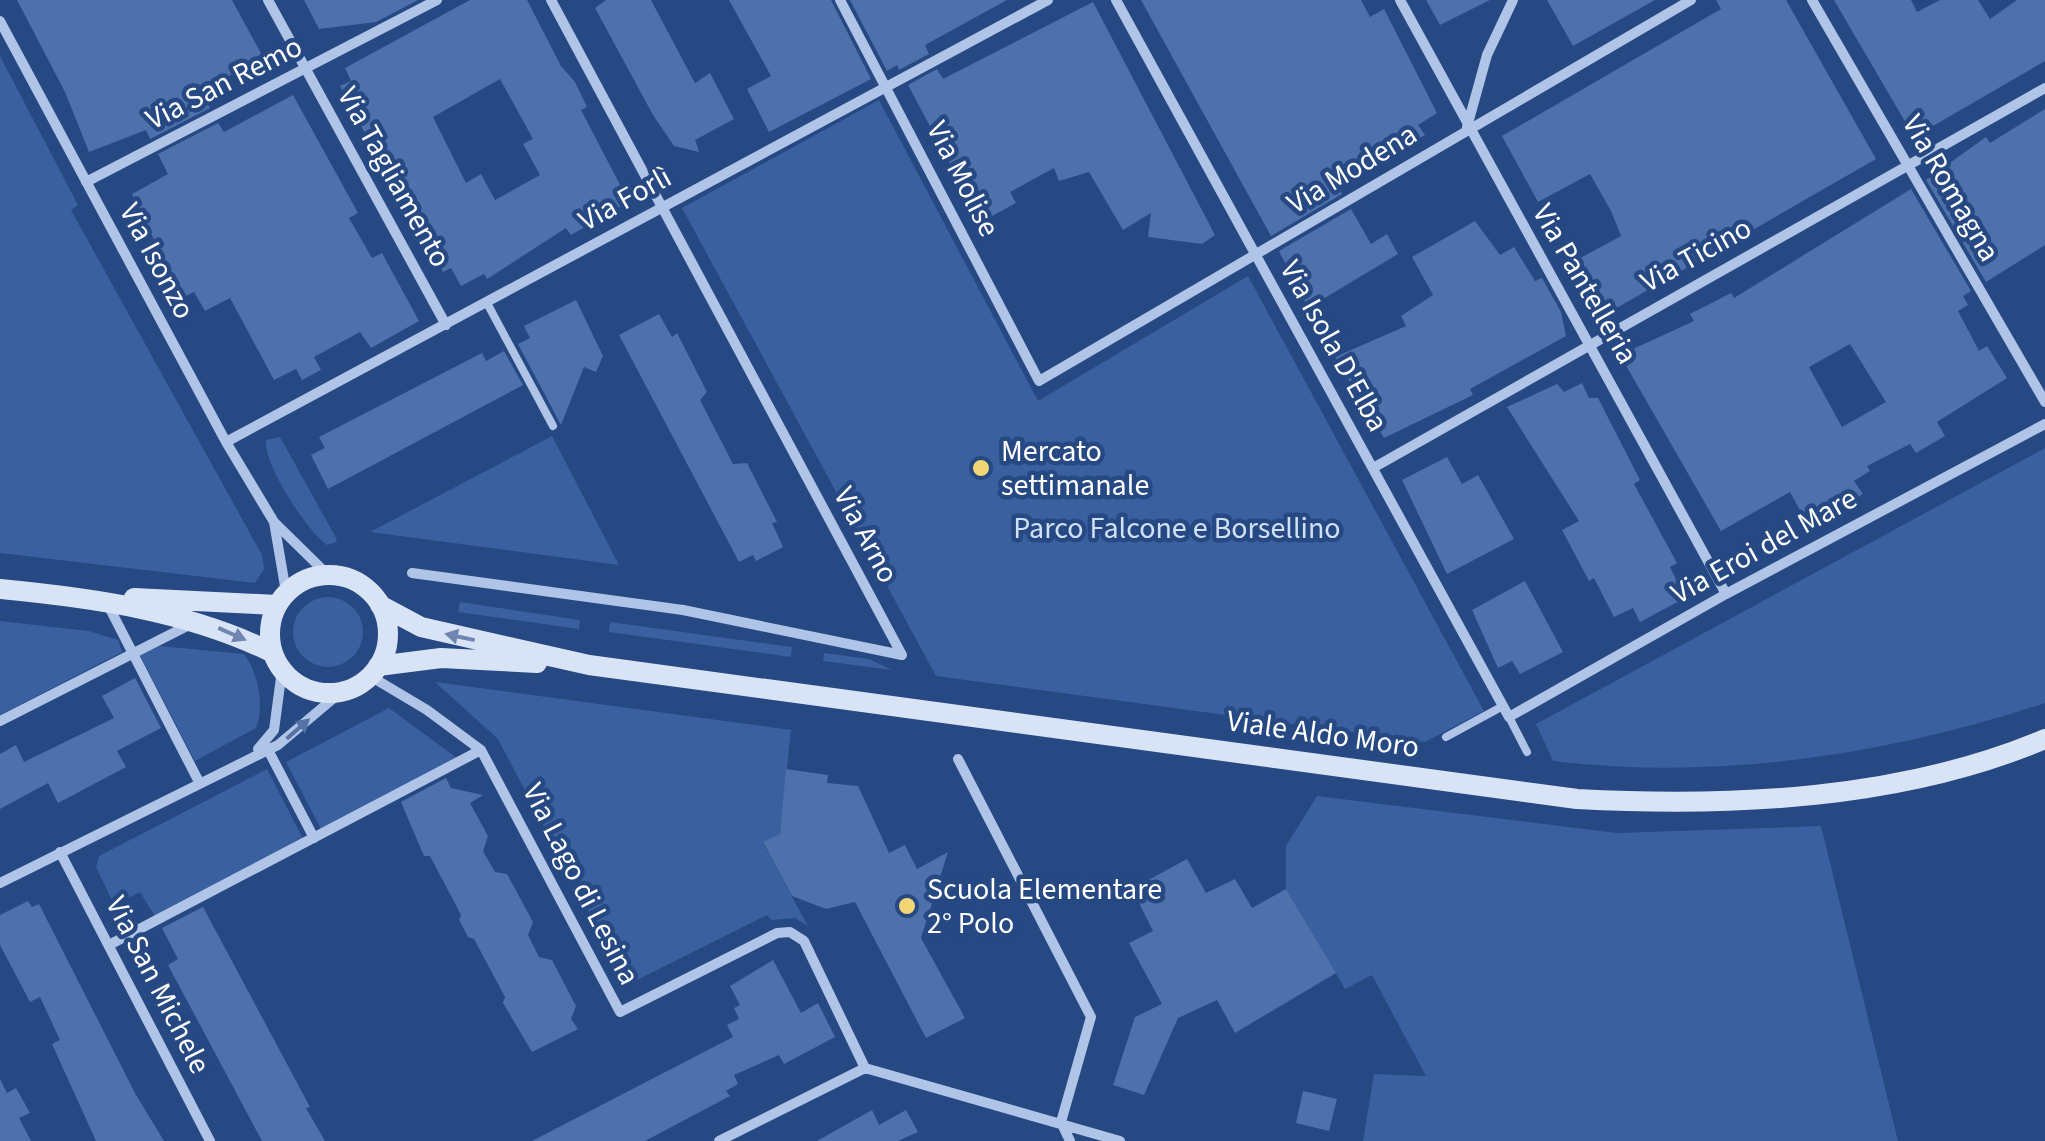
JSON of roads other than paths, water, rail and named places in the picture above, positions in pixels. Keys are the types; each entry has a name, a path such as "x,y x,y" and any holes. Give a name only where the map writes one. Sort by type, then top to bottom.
{"main road":[{"path":"0,589 195,612 281,598 313,577 328,575"},
{"name":"Viale Aldo Moro","path":"328,575 359,583 380,605 421,627 589,665"},
{"path":"277,662 270,620 281,598"},
{"path":"374,671 388,630 380,605"},
{"path":"195,612 277,662 308,690 341,692"},
{"name":"Viale Aldo Moro","path":"341,692 374,671 441,658 589,665 1611,801 1728,801 1868,786 1955,770 2045,740"}],"street":[{"name":"Via Tagliamento","path":"268,0 446,325"},
{"name":"Via San Remo","path":"86,182 437,0"},
{"name":"Via Arno","path":"412,574 683,610 902,655 552,0"},
{"name":"Via Molise","path":"840,0 1039,381"},
{"name":"Via Forlì","path":"226,442 1048,0"},
{"name":"Via Isola D'Elba","path":"1116,0 1509,717"},
{"name":"Via Pantelleria","path":"1400,0 1466,128 1591,342 1726,594"},
{"path":"1466,128 1487,55 1513,0"},
{"name":"Via Modena","path":"1039,381 1256,256 1466,128 1691,0"},
{"name":"Via Romagna","path":"1812,0 2045,402"},
{"name":"Via Isonzo","path":"0,21 226,442 274,522"},
{"name":"Via Ticino","path":"1373,468 2045,88"},
{"name":"Via Eroi del Mare","path":"1509,717 1726,594 2045,424"},
{"path":"274,522 328,575"},
{"path":"274,522 281,598"},
{"path":"105,599 199,782"},
{"path":"0,721 132,653 195,612"},
{"path":"266,746 274,730 277,662"},
{"name":"Via Lago di Lesina","path":"374,671 481,750 620,1012 777,933 790,932 804,942 865,1068"},
{"path":"0,883 266,746 286,740 341,692"},
{"path":"266,746 314,838"},
{"path":"109,946 481,750"},
{"path":"958,759 1091,1016 1061,1122 1070,1141"},
{"name":"Via San Michele","path":"60,852 210,1141"},
{"path":"719,1141 865,1068 1120,1141"}],"lane":[{"path":"487,303 553,426"},
{"path":"1446,738 1503,706"},
{"path":"1509,717 1527,752"}],"place":[{"name":"Mercato settimanale","path":"981,468"},
{"name":"Scuola Elementare 2° Polo","path":"907,906"}],"park label":[{"name":"Parco Falcone e Borsellino","path":"1177,528"}]}
